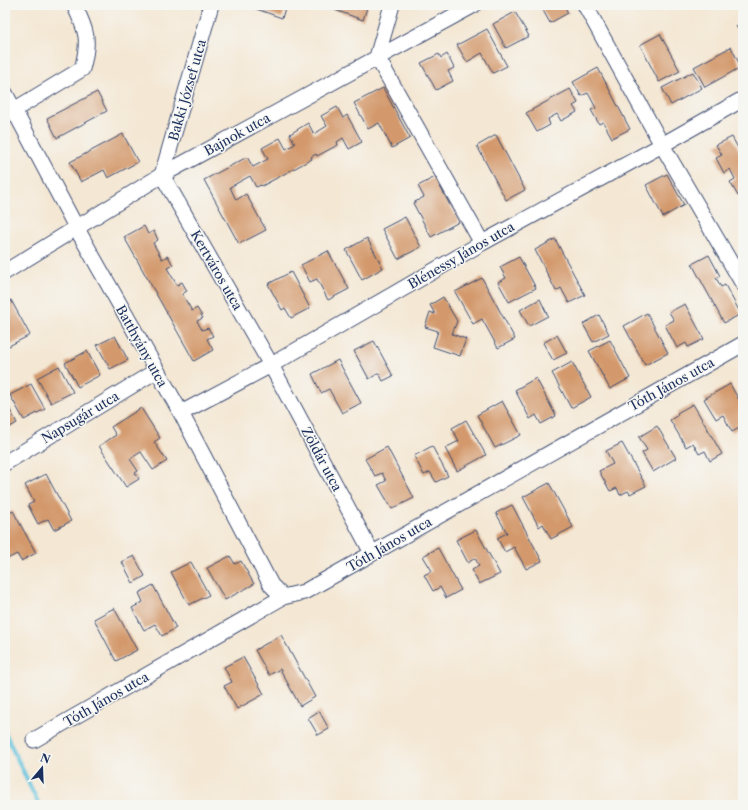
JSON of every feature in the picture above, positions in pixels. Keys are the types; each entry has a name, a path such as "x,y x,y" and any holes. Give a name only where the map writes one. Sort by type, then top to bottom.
{"street":[{"path":"14,110 82,69 88,49 84,26 74,5"},
{"name":"Bakki József utca","path":"162,174 211,5"},
{"path":"392,5 377,57 482,242"},
{"name":"Bajnok utca","path":"5,272 77,229 162,174 474,5"},
{"path":"585,5 662,145 743,284"},
{"name":"Batthyány utca","path":"5,93 77,229 181,413 271,585 283,597"},
{"name":"Blénessy János utca","path":"181,413 272,365 482,242 662,145 743,99"},
{"name":"Kertváros utca","path":"162,174 272,365"},
{"name":"Tóth János utca","path":"34,740 283,597 304,592 743,344"},
{"name":"Zöldár utca","path":"272,365 372,553"},
{"name":"Napsugár utca","path":"5,463 156,371"}],"building":[{"path":"245,5 286,5 282,18"},
{"path":"334,5 368,5 363,20 332,9"},
{"path":"540,5 564,5 568,13 550,23"},
{"path":"515,12 529,36 506,48 493,24"},
{"path":"743,23 743,38 736,26"},
{"path":"487,29 507,66 493,73 482,53 467,62 457,45"},
{"path":"660,34 680,71 659,82 640,45"},
{"path":"731,47 741,67 705,87 694,67"},
{"path":"439,54 441,58 447,54 454,68 448,71 453,81 436,90 421,63"},
{"path":"598,68 630,129 612,138 603,122 599,124 591,110 596,108 588,93 581,96 573,82"},
{"path":"693,72 702,88 671,105 662,88"},
{"path":"383,88 410,138 392,148 379,123 368,129 354,103"},
{"path":"570,89 578,103 573,106 577,112 561,121 557,114 548,119 550,125 537,132 526,113"},
{"path":"97,92 107,111 57,138 47,118"},
{"path":"337,107 343,118 347,115 362,142 349,149 343,138 337,142 338,145 317,156 316,154 311,157 312,159 262,186 256,187 250,176 230,187 236,200 246,194 266,230 239,244 204,180 247,157 253,167 268,159 262,148 280,138 286,149 295,144 290,134 308,123 314,134 327,126 321,116"},
{"path":"123,134 138,162 108,178 104,170 81,182 70,162"},
{"path":"496,135 525,190 506,200 477,146"},
{"path":"732,137 743,157 743,194 738,196 730,182 735,179 730,169 724,173 716,158 722,155 716,145"},
{"path":"667,174 684,205 663,217 646,185"},
{"path":"435,177 459,222 431,237 413,203 424,197 418,186"},
{"path":"405,217 421,247 398,259 382,229"},
{"path":"144,226 148,234 154,231 158,240 153,243 162,259 168,256 173,265 167,268 177,285 182,282 187,291 182,294 192,311 197,308 203,318 197,321 202,330 208,328 213,336 207,339 213,350 194,361 124,237"},
{"path":"367,238 383,268 362,280 346,250"},
{"path":"555,239 585,295 569,303 561,288 556,291 535,250"},
{"path":"328,251 349,289 328,300 317,279 310,282 301,265"},
{"path":"709,255 720,276 716,278 721,287 725,285 741,314 724,323 692,264"},
{"path":"519,257 536,288 509,302 498,282 506,278 500,267"},
{"path":"291,272 310,308 291,318 285,308 282,310 268,284"},
{"path":"482,278 515,339 498,348 482,319 473,324 455,292"},
{"path":"443,297 457,321 452,334 466,339 460,356 433,347 438,331 425,327 430,312 435,314 430,305"},
{"path":"540,299 548,316 529,326 520,310"},
{"path":"11,300 30,335 5,348 5,303"},
{"path":"685,304 704,339 688,347 686,343 677,348 665,325 674,320 669,312"},
{"path":"647,313 668,353 645,365 624,326"},
{"path":"599,315 609,334 593,342 583,324"},
{"path":"557,335 567,353 553,360 543,343"},
{"path":"115,336 128,360 110,369 97,345"},
{"path":"610,340 630,378 610,389 589,351"},
{"path":"374,341 393,376 383,381 379,373 369,379 354,351"},
{"path":"87,351 100,375 78,387 65,363"},
{"path":"338,360 361,403 342,413 329,389 321,393 312,374"},
{"path":"572,362 591,397 571,408 552,373"},
{"path":"59,366 73,392 51,403 37,378"},
{"path":"536,378 556,416 541,424 536,415 530,419 515,390"},
{"path":"31,384 45,409 24,420 10,395"},
{"path":"730,384 743,407 743,426 732,432 723,415 716,419 704,399"},
{"path":"5,401 17,423 5,430"},
{"path":"502,401 521,435 495,448 477,415"},
{"path":"693,404 722,454 710,461 705,451 699,454 693,443 686,447 670,420 678,415 677,413"},
{"path":"141,408 160,438 154,442 167,461 153,470 141,452 130,459 138,471 135,473 139,479 126,487 99,446 116,435 111,427"},
{"path":"466,420 486,455 457,471 445,448 459,441 452,428"},
{"path":"657,426 676,458 653,472 642,453 647,450 639,437"},
{"path":"622,443 646,486 630,494 628,491 620,495 617,488 610,491 599,471 613,464 606,451"},
{"path":"432,446 448,476 436,482 430,472 424,475 414,456"},
{"path":"387,447 414,498 392,509 378,485 386,481 382,473 375,476 365,459"},
{"path":"46,474 71,521 54,530 48,519 38,524 28,505 34,502 25,485"},
{"path":"549,483 573,527 551,539 543,524 539,527 523,497"},
{"path":"512,505 542,561 526,569 514,547 505,552 497,538 507,533 496,513"},
{"path":"13,511 36,553 21,561 17,554 7,559 5,556 5,515"},
{"path":"476,530 500,574 479,584 472,570 479,566 475,558 468,563 456,540"},
{"path":"438,548 461,590 446,598 440,587 433,591 424,575 432,571 423,556"},
{"path":"134,556 145,576 133,583 122,562"},
{"path":"230,556 235,564 241,561 254,584 225,600 207,568"},
{"path":"191,562 209,595 189,605 171,572"},
{"path":"153,585 176,628 162,636 155,624 144,630 132,608 143,602 139,593"},
{"path":"114,608 137,650 116,661 94,619"},
{"path":"281,635 315,697 300,706 280,669 269,675 255,650"},
{"path":"243,657 264,694 237,709 224,686 232,682 224,667"},
{"path":"319,711 329,729 318,735 308,718"}],"waterway":[{"path":"5,733 39,805"}]}
